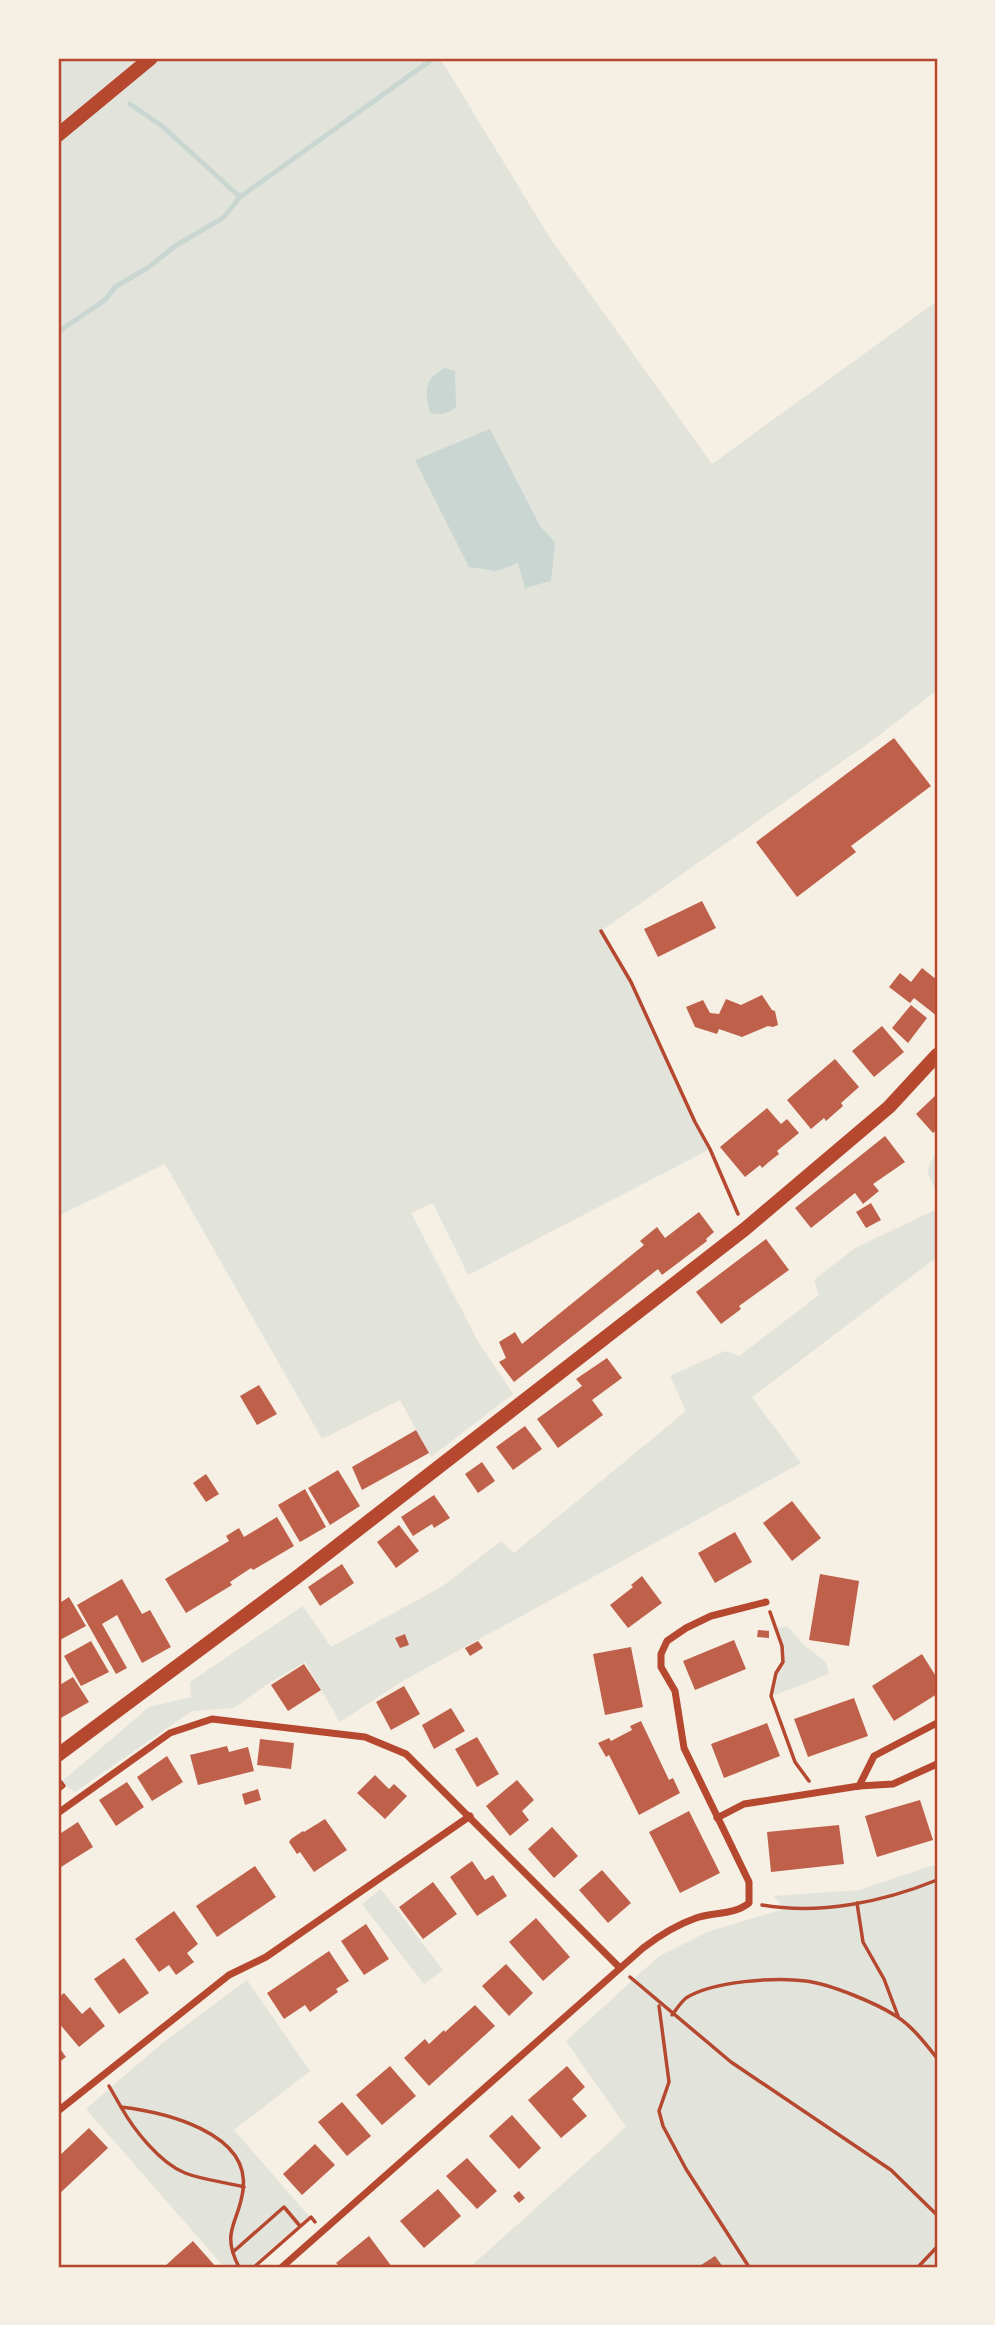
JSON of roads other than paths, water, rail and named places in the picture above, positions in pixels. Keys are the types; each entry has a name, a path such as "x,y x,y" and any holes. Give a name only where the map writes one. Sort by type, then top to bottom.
{"main road":[{"path":"58,135 151,58"},
{"path":"58,1755 297,1577 744,1229 888,1107 937,1055"}],"street":[{"path":"286,2266 322,2231 668,1929 698,1917 741,1909 749,1903 749,1882 684,1748 675,1691 661,1667 661,1654 667,1641 694,1624 712,1616 766,1602"},
{"path":"58,1813 170,1733 212,1719 365,1737 406,1754 621,1968"},
{"path":"859,1786 874,1756 937,1723"},
{"path":"717,1818 744,1804 859,1786 893,1784 937,1764"},
{"path":"58,2111 229,1975 266,1957 470,1815"}],"waterway":[{"path":"58,332 105,300 115,287 149,267 175,246 223,218 240,197 434,58"},
{"path":"130,104 162,126 240,197"}]}
